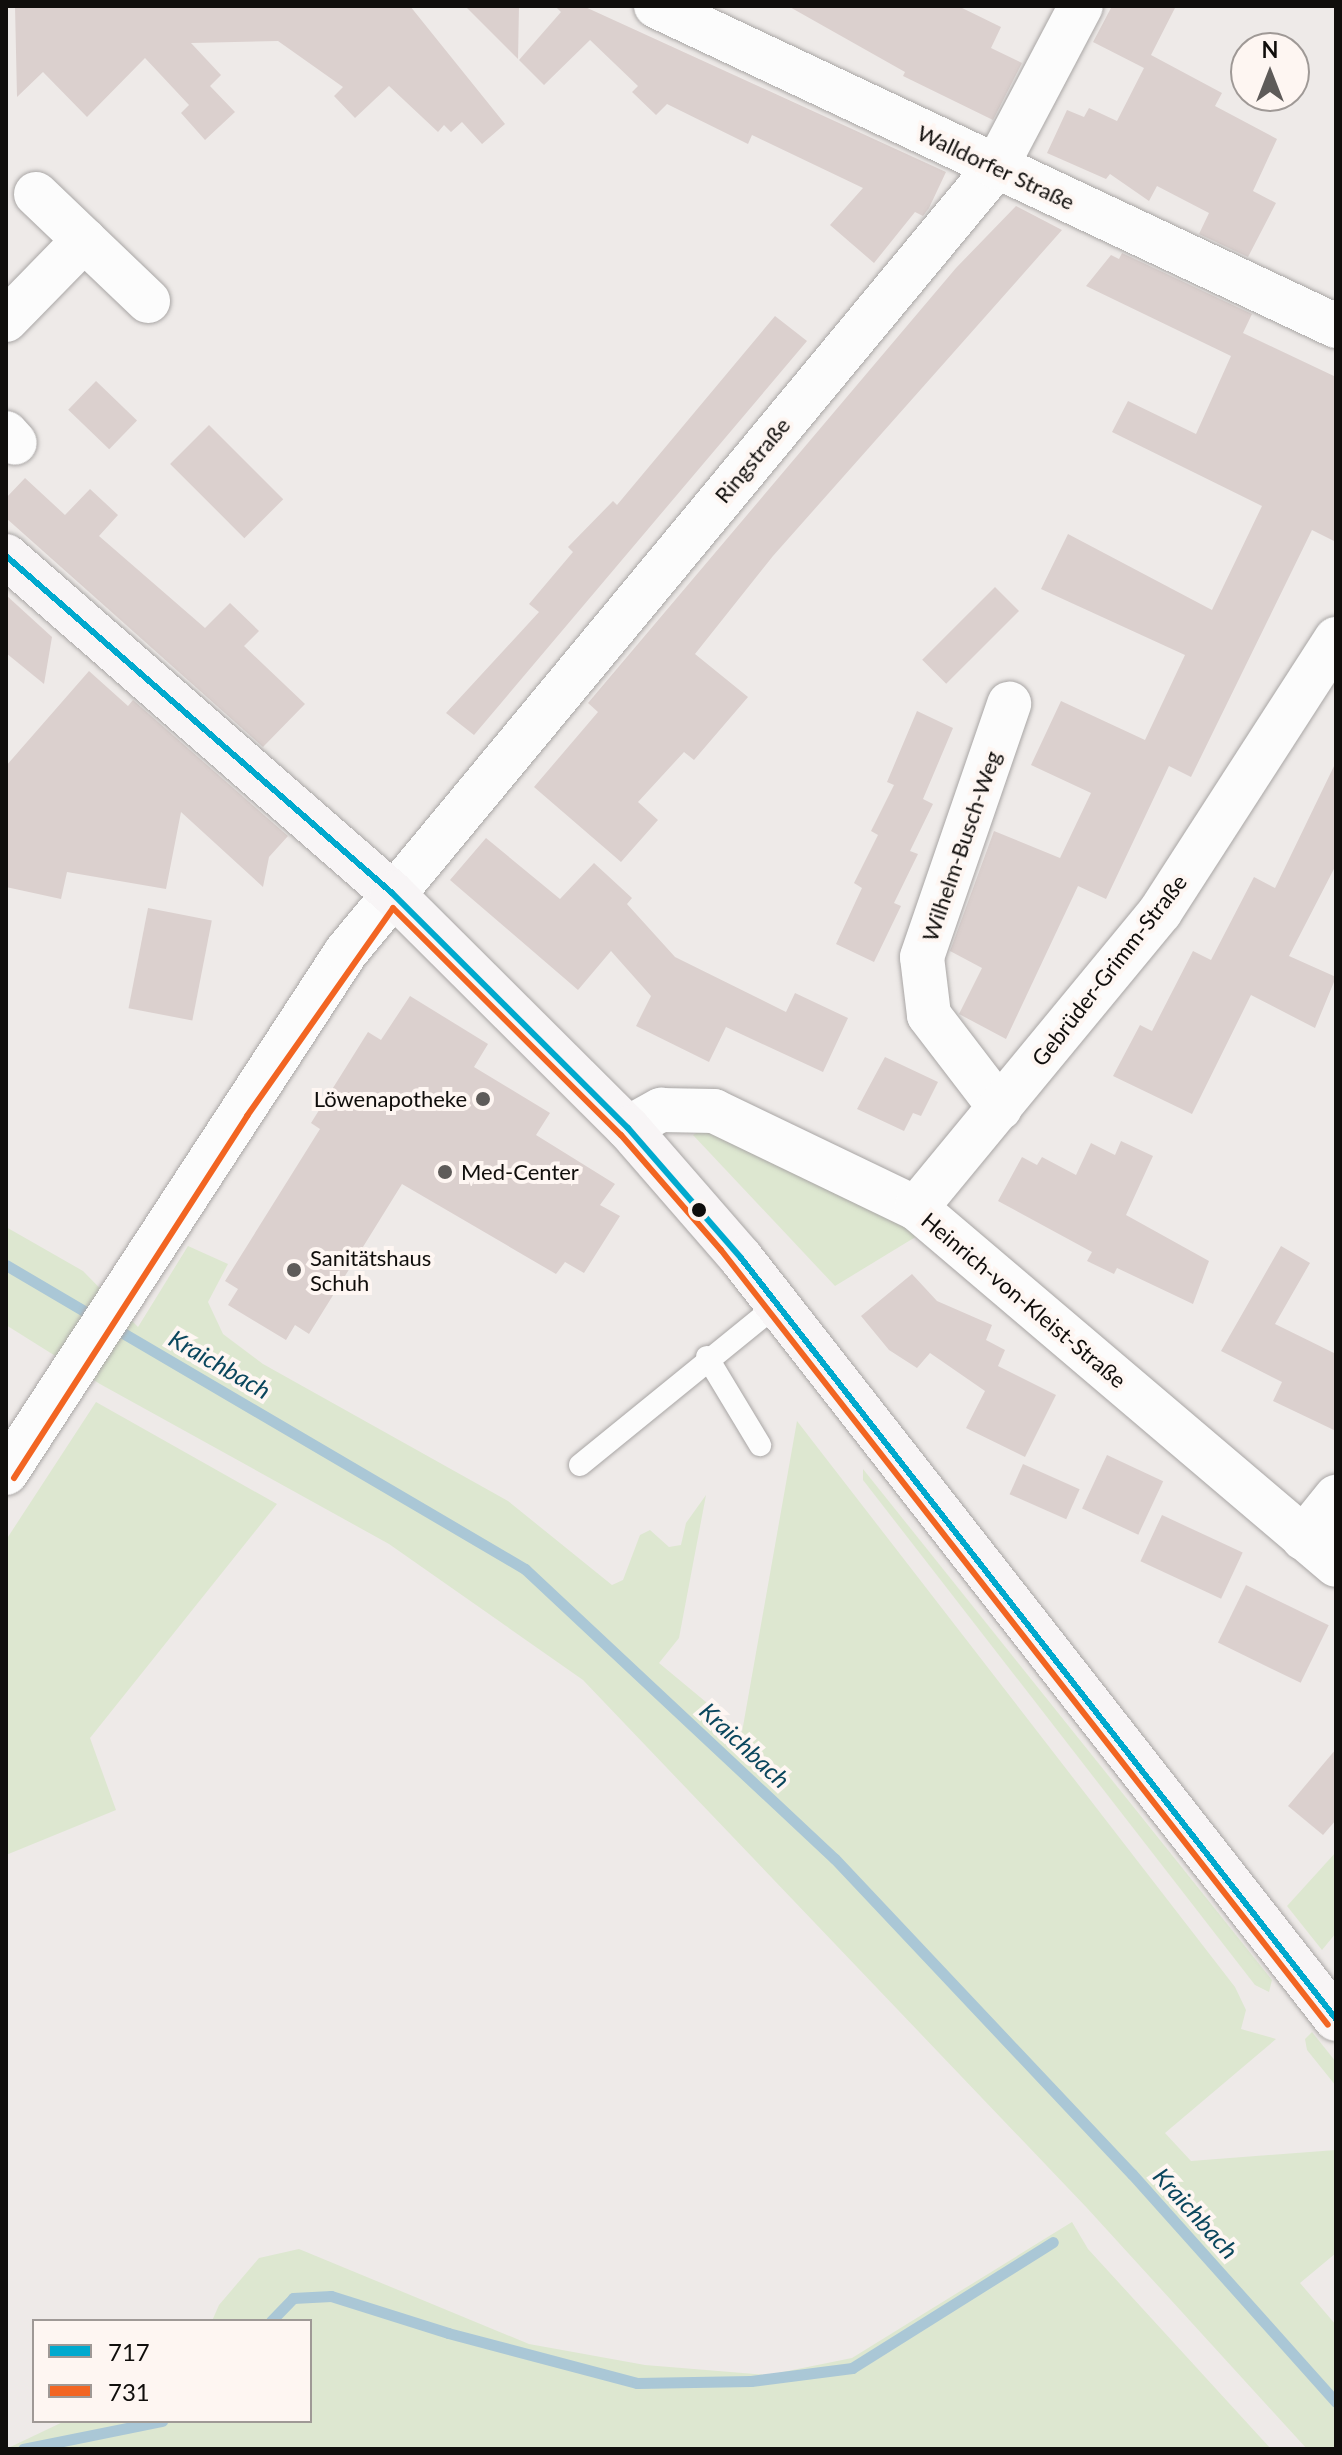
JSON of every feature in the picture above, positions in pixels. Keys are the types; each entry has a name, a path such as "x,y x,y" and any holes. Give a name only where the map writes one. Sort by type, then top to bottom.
{"main road":[{"path":"6,556 392,893 628,1128 777,1305 1336,2019"}],"street":[{"name":"Walldorfer Straße","path":"656,6 1336,326"},
{"name":"Ringstraße","path":"6,1473 337,965 392,893 996,167 1081,6"},
{"path":"36,194 148,301"},
{"path":"6,320 84,240"},
{"name":"Gebrüder-Grimm-Straße","path":"916,1208 1160,912 1336,639"},
{"name":"Wilhelm-Busch-Weg","path":"1000,1108 929,1015 922,957 1009,704"},
{"name":"Heinrich-von-Kleist-Straße","path":"628,1128 661,1110 714,1111 916,1208 1336,1565"},
{"path":"1303,1538 1336,1497"}],"lane":[{"path":"580,1465 707,1357 777,1305"},
{"path":"707,1357 760,1445"}],"green space":[{"path":"705,1128 922,1233 835,1286 693,1135"},
{"path":"6,1227 83,1271 138,1327 188,1246 228,1264 208,1302 223,1334 263,1364 508,1501 612,1585 623,1580 640,1535 650,1530 669,1547 681,1545 686,1523 706,1495 679,1638 659,1663 742,1732 797,1421 1235,1987 1246,2010 1241,2029 1276,2039 1165,2133 1191,2161 1336,2150 1336,2253 1300,2283 1336,2325 1336,2449 1307,2449 1087,2208 583,1680 389,1544 100,1384 6,1325"},
{"path":"96,1402 277,1504 90,1738 116,1810 6,1855 6,1540"},
{"path":"863,1469 1272,1980 1269,1992 1255,1985 863,1480"},
{"path":"1336,1852 1336,1933 1322,1950 1287,1906"},
{"path":"1312,2032 1336,2062 1336,2086 1307,2050 1305,2039"},
{"path":"1072,2222 1088,2249 1271,2449 6,2449 61,2423 312,2423 312,2319 213,2319 219,2305 259,2258 299,2249 529,2344 645,2365 768,2375 852,2358"}],"building":[{"path":"15,6 410,6 505,124 482,144 462,122 451,132 444,125 438,132 389,86 355,118 334,96 343,87 278,41 191,43 221,75 210,86 235,112 205,140 181,113 189,105 145,58 87,117 43,72 17,97"},
{"path":"465,6 519,6 518,59"},
{"path":"555,6 583,6 946,172 929,208 923,216 915,212 874,263 830,225 863,188 752,135 748,144 667,104 656,115 632,92 638,86 590,40 544,85 519,60 561,12"},
{"path":"788,6 958,6 1001,27 991,48 1022,63 993,120 903,76 905,72"},
{"path":"1112,6 1176,6 1151,55 1222,93 1215,106 1277,139 1253,191 1276,203 1248,257 1199,234 1209,213 1157,186 1149,201 1110,174 1106,179 1047,153 1067,110 1084,117 1089,108 1117,121 1144,68 1093,42"},
{"path":"1016,206 1062,230 773,556 695,654 748,697 694,760 684,752 638,802 658,820 621,862 534,787 598,712 588,703 956,268"},
{"path":"1122,253 1252,314 1243,333 1336,377 1336,542 1312,530 1191,777 1169,766 1106,899 1078,886 1006,1039 959,1014 982,968 950,951 994,831 1060,858 1091,793 1031,765 1061,701 1145,740 1185,655 1041,589 1068,534 1212,610 1262,506 1112,432 1128,401 1196,434 1231,356 1086,286 1111,255 1119,259"},
{"path":"775,316 807,341 474,735 446,713 539,612 529,604 573,552 568,547 613,501 617,505"},
{"path":"96,381 137,421 109,449 68,410"},
{"path":"209,425 283,499 244,538 170,464"},
{"path":"25,478 65,515 90,489 118,515 99,536 205,628 230,603 259,631 244,646 305,704 263,747 6,518 6,498"},
{"path":"995,587 1019,611 946,684 922,660"},
{"path":"6,595 52,637 44,684 6,653"},
{"path":"89,671 128,706 133,700 288,836 269,857 263,887 181,812 166,889 67,872 61,899 6,887 6,766"},
{"path":"917,711 953,728 923,799 933,804 910,851 918,854 894,903 901,906 874,962 836,944 862,888 854,883 878,835 871,831 894,785 887,782"},
{"path":"1336,762 1336,865 1289,956 1336,977 1315,1028 1251,995 1192,1114 1113,1076 1140,1025 1152,1031 1193,951 1211,960 1254,877 1275,888"},
{"path":"486,838 560,899 594,863 632,898 627,904 675,957 786,1012 795,993 848,1018 823,1072 726,1027 709,1062 636,1026 651,996 611,951 578,990 450,880"},
{"path":"148,908 212,920 192,1021 129,1008"},
{"name":"Med-Center","path":"410,996 488,1044 474,1067 550,1113 536,1135 615,1184 600,1205 620,1216 584,1273 565,1262 556,1274 402,1184 309,1334 295,1325 286,1340 228,1305 238,1289 225,1281 320,1129 311,1123 368,1032 381,1040"},
{"path":"885,1057 938,1082 921,1116 913,1113 904,1131 857,1109"},
{"path":"1121,1141 1153,1156 1126,1215 1209,1261 1193,1304 1117,1268 1114,1274 1087,1261 1092,1252 998,1201 1022,1157 1037,1165 1042,1157 1076,1175 1091,1143 1115,1155"},
{"path":"1281,1246 1310,1263 1275,1324 1336,1354 1336,1431 1273,1401 1282,1382 1221,1351"},
{"path":"912,1274 937,1301 992,1325 986,1340 1005,1350 998,1366 1056,1395 1025,1457 966,1428 985,1391 930,1353 917,1368 889,1350 861,1316"},
{"path":"1107,1455 1163,1481 1138,1535 1082,1508"},
{"path":"1023,1464 1080,1489 1066,1519 1010,1494"},
{"path":"1162,1515 1243,1553 1221,1599 1140,1561"},
{"path":"1246,1585 1329,1625 1301,1683 1218,1643"},
{"path":"1336,1749 1336,1820 1323,1835 1288,1806"}],"waterway":[{"name":"Kraichbach","path":"6,1265 96,1318"},
{"name":"Kraichbach","path":"111,1326 525,1569 835,1859 1132,2174 1336,2402"},
{"path":"273,2319 293,2298 331,2296 448,2333 637,2383 751,2381 852,2368 1053,2242"},
{"path":"23,2449 152,2423"}],"transit line":[{"name":"717","path":"6,556 392,893 628,1128 741,1258 1336,2019"},
{"name":"731","path":"14,1478 247,1116 393,908 621,1135 721,1250 1328,2025"}],"place":[{"name":"Löwenapotheke","path":"483,1099"},
{"name":"Med-Center","path":"445,1172"},
{"name":"Sanitätshaus Schuh","path":"294,1270"}]}
